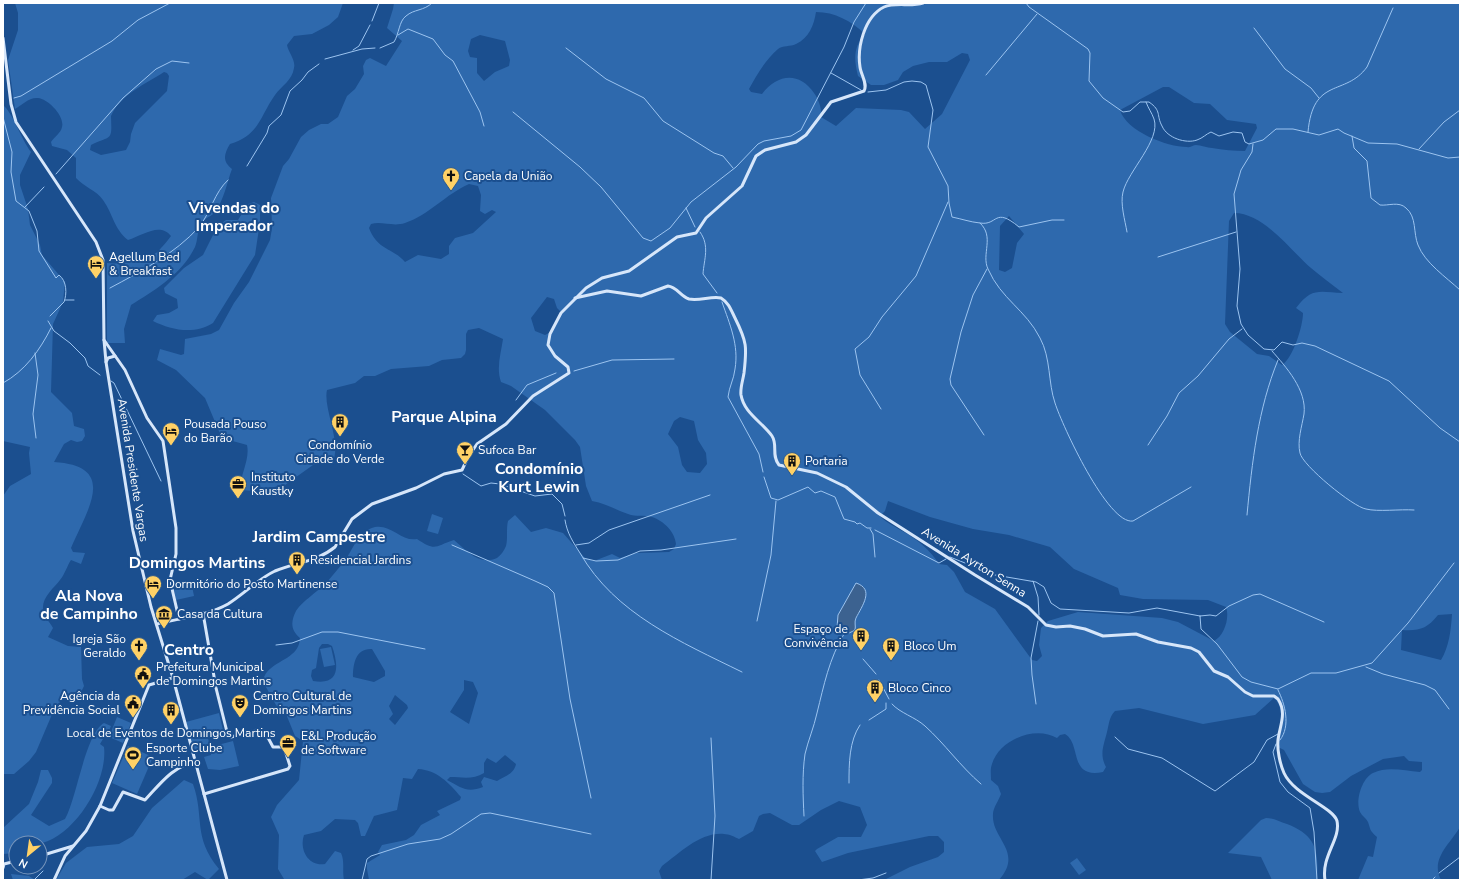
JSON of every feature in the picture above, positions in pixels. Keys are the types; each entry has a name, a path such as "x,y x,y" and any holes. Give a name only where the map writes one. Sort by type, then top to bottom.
{"main road":[{"path":"157,624 203,613 227,605 268,574 290,565 314,560 335,548 352,518 372,504 416,488 444,474 462,470 468,457 477,444 506,424 527,400 569,373 568,367 549,348 548,340 561,313 575,298 598,279 629,271 677,237 696,232 706,218 742,186 756,156 766,150 796,142 806,135 831,102 864,92 866,87 860,68 859,51 863,34 870,21 877,12 888,6 923,3"},
{"name":"Avenida Presidente Vargas","path":"3,38 11,104 16,122 96,242 101,252 104,266 104,340 106,362 133,531 227,880"},
{"name":"Avenida Ayrton Senna","path":"575,298 607,291 641,296 668,286 672,286 681,294 690,299 721,298 728,303 745,337 747,349 741,392 743,399 751,415 773,438 775,445 774,456 778,465 817,473 846,487 878,513 975,575 1024,604 1046,625 1056,627 1070,626 1087,629 1103,636 1136,634 1165,644 1191,648 1199,652 1214,671 1228,677 1245,692 1253,696 1274,696 1278,699 1283,716 1278,740 1284,774 1301,793 1331,812 1337,821 1336,832 1325,861 1326,880"},
{"path":"104,340 128,376 147,418 163,440 176,528 176,554 171,573 171,586 179,619"},
{"path":"106,362 108,358 115,356"},
{"path":"203,613 216,688 228,736 231,737 261,729 265,732 273,747 283,746 290,765 288,768 204,794"},
{"path":"55,879 65,856 86,831 100,806 148,685 172,678"},
{"path":"100,806 113,810 123,792 145,800 174,770 184,764 196,761"},
{"path":"48,853 74,845"}],"shaded area":[{"path":"15,3 343,3 338,17 329,25 312,34 294,36 287,45 294,65 291,76 275,95 253,131 240,140 230,144 225,154 225,160 232,169 223,197 218,207 213,214 201,224 195,247 190,257 183,265 167,280 131,305 124,329 125,343 107,343 107,263 128,263 144,259 157,252 171,236 167,232 157,230 128,240 123,236 103,200 76,178 76,158 67,150 52,146 51,142 62,127 61,118 55,109 46,101 35,98 15,109 8,60 18,30 18,13","holes":["164,72 169,76 167,91 135,123 130,142 126,150 101,155 90,150 91,145 107,138 111,134 111,116 115,108 127,96 141,86"]},
{"path":"394,3 1460,3 1460,827 1440,858 1438,872 1441,880 1358,880 1368,856 1373,857 1377,837 1371,831 1368,822 1360,812 1358,802 1360,790 1369,776 1373,773 1390,769 1420,772 1422,770 1422,762 1409,761 1404,756 1383,759 1351,776 1330,792 1315,792 1303,784 1284,750 1276,746 1281,715 1278,703 1274,698 1255,715 1203,724 1139,708 1115,711 1110,718 1102,754 1106,767 1103,772 1092,773 1080,766 1073,745 1065,734 1060,735 1057,738 1048,734 1029,734 1010,742 996,755 991,770 991,780 998,786 1001,794 993,812 994,823 1008,853 1006,870 999,880 884,880 910,867 938,857 944,852 944,842 938,836 929,836 848,853 822,862 815,851 817,849 838,837 861,837 867,825 860,807 839,801 821,810 799,825 792,825 770,813 759,816 753,831 739,839 724,834 707,836 691,844 662,866 659,871 662,880 369,880 367,863 380,855 378,852 382,845 406,840 414,835 421,825 440,815 437,811 460,800 461,797 442,778 431,772 418,769 412,779 403,778 397,810 374,816 365,836 361,836 358,823 355,820 335,819 321,831 304,835 304,851 306,856 314,863 325,864 335,851 341,853 343,860 344,880 284,879 278,869 279,835 271,817 277,805 299,780 303,741 295,736 286,714 276,705 262,680 266,673 292,654 299,645 300,638 294,632 292,625 296,611 331,577 347,558 356,542 364,533 375,527 386,528 406,538 417,539 432,547 436,547 454,540 473,556 484,560 490,560 497,558 504,550 507,543 508,521 515,515 531,532 546,528 563,533 585,558 594,561 612,554 620,558 636,553 669,552 674,549 676,544 674,535 671,531 665,524 656,519 649,516 631,515 592,501 586,486 580,447 545,410 511,386 501,382 499,366 503,339 479,328 468,330 466,334 465,354 461,358 442,360 429,366 391,369 375,376 364,376 355,383 327,390 327,405 335,442 334,458 313,465 285,485 253,491 242,490 240,488 248,450 247,445 221,436 205,398 176,370 157,360 160,349 181,355 184,354 185,339 211,334 219,330 234,303 249,282 270,240 272,228 271,198 283,166 289,159 301,137 309,130 321,124 328,124 338,117 347,96 355,89 364,74 363,66 366,60 370,58 386,66 402,41 387,28","holes":["816,12 823,12 842,18 865,34 858,44 855,59 858,76 871,85 884,85 898,80 903,72 913,66 929,62 947,62 962,53 968,54 970,60 942,114 925,129 909,112 901,110 856,108 836,126 821,117 821,108 814,93 802,81 795,78 781,79 774,82 762,94 751,92 749,89 769,58 778,49 784,46 794,45 808,35","480,35 505,41 510,60 509,66 495,72 484,81 477,73 477,58 470,57 468,51 471,39","1163,87 1169,87 1194,103 1210,104 1227,120 1256,124 1257,128 1245,151 1241,151 1208,148 1198,145 1188,147 1169,144 1148,136 1130,125 1120,110","469,184 478,186 481,195 480,211 485,214 492,210 496,212 473,233 455,238 449,246 449,254 441,259 418,255 405,262 381,245 369,228 371,224 375,223 405,223 422,215","1234,213 1256,219 1266,226 1311,268 1343,293 1316,292 1307,297 1296,308 1303,313 1303,319 1290,356 1282,365 1269,356 1257,354 1230,332 1225,324 1229,221","1009,216 1024,234 1017,243 1012,268 1005,272 999,270 1000,226","547,297 554,299 557,308 561,312 553,331 545,335 535,331 531,318","680,417 694,421 698,440 706,453 707,464 700,473 687,472 682,465 678,447 668,434 674,421","888,501 930,517 973,529 1009,535 1050,547 1074,569 1118,588 1120,595 1143,599 1208,600 1226,607 1227,621 1221,635 1214,641 1178,622 1162,618 1078,612 1048,621 1041,628 1039,645 1042,656 1037,661 1032,660 995,609 965,592 954,572 947,565 939,564 932,554 919,542 880,516 885,511","856,583 864,587 866,594 855,622 838,615","1452,614 1448,644 1441,660 1401,650 1402,630 1418,629 1430,623 1438,615","322,644 332,646 336,661 335,673 333,677 322,682 313,681 311,676 312,670 316,668 319,648","367,649 372,649 385,671 385,676 374,682 353,677 356,657","464,680 473,682 478,693 469,724 450,712 464,690","395,695 407,705 408,708 395,725 389,719 393,714 389,706","505,755 516,764 511,772 497,781 484,777 481,782 483,787 473,790 465,789 447,780 450,777 476,777 484,773 484,763 487,758 496,763"]},
{"path":"3,105 10,114 31,152 20,175 20,185 28,209 30,225 40,245 42,255 65,282 63,302 53,324 51,392 72,413 74,426 84,429 85,436 82,441 77,442 71,440 64,444 54,462 74,465 86,472 92,481 93,492 90,505 71,548 73,552 85,553 81,564 71,560 62,578 46,597 43,605 44,614 53,628 48,637 68,646 81,647 82,679 84,686 81,692 66,698 56,705 36,752 29,761 14,774 3,774 3,496 10,486 31,474 29,453 30,447 3,441"},
{"path":"254,202 260,205 260,222 255,255 213,323 198,329 183,330 167,327 153,321 157,315 169,313 178,308 177,299 165,293 164,288 184,268 203,255 217,227 226,220 238,220 248,204"},
{"path":"432,514 443,518 438,534 427,531"},
{"path":"856,583 865,589 866,594 864,603 855,620 855,630 843,634 837,628 838,615"},
{"path":"192,586 194,596 176,600 174,590"},
{"path":"331,647 335,665 324,667 320,649"},
{"path":"219,713 223,730 215,733 214,729 206,731 210,746 194,750 186,722"},
{"path":"117,717 131,723 123,743 109,737"},
{"path":"104,723 111,726 106,737 100,744 104,747 104,761 101,775 95,790 78,818 67,829 55,838 48,841 48,835 8,835 8,854 3,854 3,828 29,804 41,770 48,770 52,778 52,783 31,815 49,826 65,819 86,753 97,729"},
{"path":"233,741 239,766 220,770 208,769 204,757 211,755 210,747"},
{"name":"Esporte Clube Campinho","path":"128,746 153,757 137,794 112,783"},
{"path":"184,780 193,784 205,847 219,869 208,880 195,872 182,880 56,880 66,863 87,847 119,844 133,836 152,808"},
{"path":"1266,818 1274,819 1297,828 1310,839 1316,852 1317,880 1272,880 1261,857 1228,853 1261,820"},
{"path":"1077,858 1086,870 1079,875 1070,863"},
{"path":"11,875 29,876 35,880 13,880"}],"waterway":[{"path":"14,98 21,96 112,41 138,20 170,3"},
{"path":"372,21 379,3"},
{"path":"380,48 394,42 402,21 406,16 412,12 429,6 432,3"},
{"path":"513,112 580,167 601,187 643,238 651,241 670,228 691,202 736,167 758,144 764,141 791,136 801,130 844,47 854,22 866,3"},
{"path":"1026,3 1029,7 1088,49 1090,53 1089,81 1103,98 1123,112 1130,111 1140,102 1149,102 1156,108 1164,130 1172,137 1177,139 1193,141 1211,132 1219,136 1233,132 1242,133 1245,142 1249,144 1263,140 1276,129 1293,129 1319,135 1338,129 1368,143 1397,144 1448,158 1460,157"},
{"path":"1308,132 1311,114 1316,102 1331,90 1358,76 1367,67 1393,8"},
{"path":"986,75 1037,14"},
{"path":"353,50 359,46 370,25"},
{"path":"1254,28 1285,69 1311,88 1319,98"},
{"path":"398,35 408,29 433,39 445,55 453,61 480,112 484,126"},
{"path":"325,59 362,49 375,48"},
{"path":"566,48 606,79 644,98 663,121 714,153 723,156 733,168"},
{"path":"56,174 123,98 156,69 172,61 189,63"},
{"path":"247,166 267,133 269,126 281,115 290,91 308,72 319,64"},
{"path":"831,73 861,90"},
{"path":"868,92 886,90 904,82 912,81 921,82 926,85 933,110 928,147 948,186 952,217 980,223 990,222 1000,217 1011,221 1019,227 1052,220 1064,220"},
{"path":"1127,232 1122,207 1123,192 1131,175 1149,146 1155,127 1154,119 1146,102"},
{"path":"1419,149 1444,122 1460,110"},
{"path":"3,117 12,152 11,172 16,201 29,211 37,231 39,251 56,278 59,275 65,284 66,295 64,302 50,316"},
{"path":"1352,136 1354,148 1367,161 1371,198 1380,205 1397,204 1406,208 1412,216 1416,240 1421,252 1436,269 1460,290"},
{"path":"1253,144 1252,152 1241,170 1234,194 1240,269 1237,306 1241,324 1248,335 1264,349 1274,350 1282,342 1293,345 1302,343 1315,346 1389,381 1440,428 1460,442"},
{"path":"110,288 169,254 190,236 199,227 219,191 228,180"},
{"path":"25,207 44,187"},
{"path":"881,409 860,375 855,349 869,337 882,317 916,276 948,202"},
{"path":"686,208 695,227"},
{"path":"980,223 987,234 986,263 988,269 993,279 1006,297 1028,320 1040,338 1044,346 1048,362 1051,387 1059,415 1087,472 1111,507 1123,518 1133,521 1191,487"},
{"path":"700,232 706,247 703,274 717,293"},
{"path":"1158,257 1236,232"},
{"path":"984,435 951,385 950,379 961,332 973,295 987,269"},
{"path":"65,300 74,300"},
{"path":"722,302 733,335 736,352 734,373 728,397 759,454 763,472"},
{"path":"48,321 54,331 70,343 85,358 88,366 100,375"},
{"path":"3,383 25,366 37,352 51,328"},
{"path":"1148,445 1167,416 1179,393 1198,376 1229,339 1242,329"},
{"path":"1272,351 1289,372 1302,396 1304,414 1299,439 1299,448 1303,459 1309,467 1340,494 1360,507 1377,510 1414,510"},
{"path":"35,353 38,375 33,414 36,438"},
{"path":"574,371 612,360 674,359"},
{"path":"1247,515 1257,436 1265,397 1278,360"},
{"path":"516,400 527,385 556,373"},
{"path":"111,381 114,383 161,481"},
{"path":"463,474 481,486 491,483 500,484 535,496 552,494 562,504 565,516"},
{"path":"764,477 771,498 778,500 808,487 815,493 821,491 835,497 844,519 857,524 860,523 867,528 871,528"},
{"path":"576,545 589,543 609,530 710,495"},
{"path":"757,621 771,555 776,501"},
{"path":"565,520 567,529 573,541 595,574 612,593 631,610 673,637 742,672"},
{"path":"870,529 873,534 875,557"},
{"path":"875,530 939,563 946,559"},
{"path":"583,558 596,561 618,560 640,551 661,550 736,539"},
{"path":"452,545 548,587 554,593 570,699 591,798"},
{"path":"950,557 995,575 1036,582 1044,587 1051,603 1060,609 1129,613 1157,608 1200,616"},
{"path":"1278,689 1311,673 1336,673 1372,663 1408,623 1454,563"},
{"path":"1033,581 1038,597 1039,615"},
{"path":"1200,616 1216,616 1229,606 1253,595 1260,594 1324,622"},
{"path":"1200,616 1201,629 1217,644 1242,677 1251,682 1278,689"},
{"path":"1036,704 1031,658 1038,621"},
{"path":"276,645 292,643 322,632 338,632 425,649"},
{"path":"804,816 803,778 805,754 834,653 844,634"},
{"path":"863,659 876,674"},
{"path":"1366,667 1383,674 1425,685 1435,690 1449,709"},
{"path":"879,680 889,699"},
{"path":"1278,690 1286,715 1285,728 1280,740"},
{"path":"869,720 886,709 886,703"},
{"path":"892,704 925,726 981,784"},
{"path":"849,783 852,745 856,731 860,725"},
{"path":"1115,737 1128,749 1162,758 1215,791 1254,762 1267,740 1278,734"},
{"path":"711,738 715,816 711,880"},
{"path":"1276,744 1273,752 1280,782 1288,792 1310,808 1314,832 1317,880"},
{"path":"362,880 367,859 371,856 408,844 440,839 451,834 481,814 490,813 591,834"},
{"path":"1439,873 1460,857"},
{"path":"858,880 873,878 886,873"},
{"path":"34,880 39,875"},
{"path":"1432,880 1435,877"}],"place":[{"name":"Capela da União","path":"451,191"},
{"name":"Agellum Bed & Breakfast","path":"96,279"},
{"name":"Condomínio Cidade do Verde","path":"340,437"},
{"name":"Pousada Pouso do Barão","path":"171,446"},
{"name":"Sufoca Bar","path":"465,465"},
{"name":"Portaria","path":"792,476"},
{"name":"Instituto Kaustky","path":"238,499"},
{"name":"Residencial Jardins","path":"297,575"},
{"name":"Dormitório do Posto Martinense","path":"153,599"},
{"name":"Casa da Cultura","path":"164,629"},
{"name":"Espaço de Convivência","path":"861,651"},
{"name":"Igreja São Geraldo","path":"139,661"},
{"name":"Bloco Um","path":"891,661"},
{"name":"Prefeitura Municipal de Domingos Martins","path":"143,689"},
{"name":"Bloco Cinco","path":"875,703"},
{"name":"Agência da Previdência Social","path":"133,718"},
{"name":"Centro Cultural de Domingos Martins","path":"240,718"},
{"name":"Local de Eventos de Domingos Martins","path":"171,725"},
{"name":"E&L Produção de Software","path":"288,758"},
{"name":"Esporte Clube Campinho","path":"133,770"}],"district":[{"name":"Vivendas do Imperador","path":"234,216"},
{"name":"Parque Alpina","path":"444,416"},
{"name":"Condomínio Kurt Lewin","path":"539,477"},
{"name":"Jardim Campestre","path":"319,536"},
{"name":"Domingos Martins","path":"197,562"},
{"name":"Ala Nova de Campinho","path":"89,604"},
{"name":"Centro","path":"189,649"}]}
